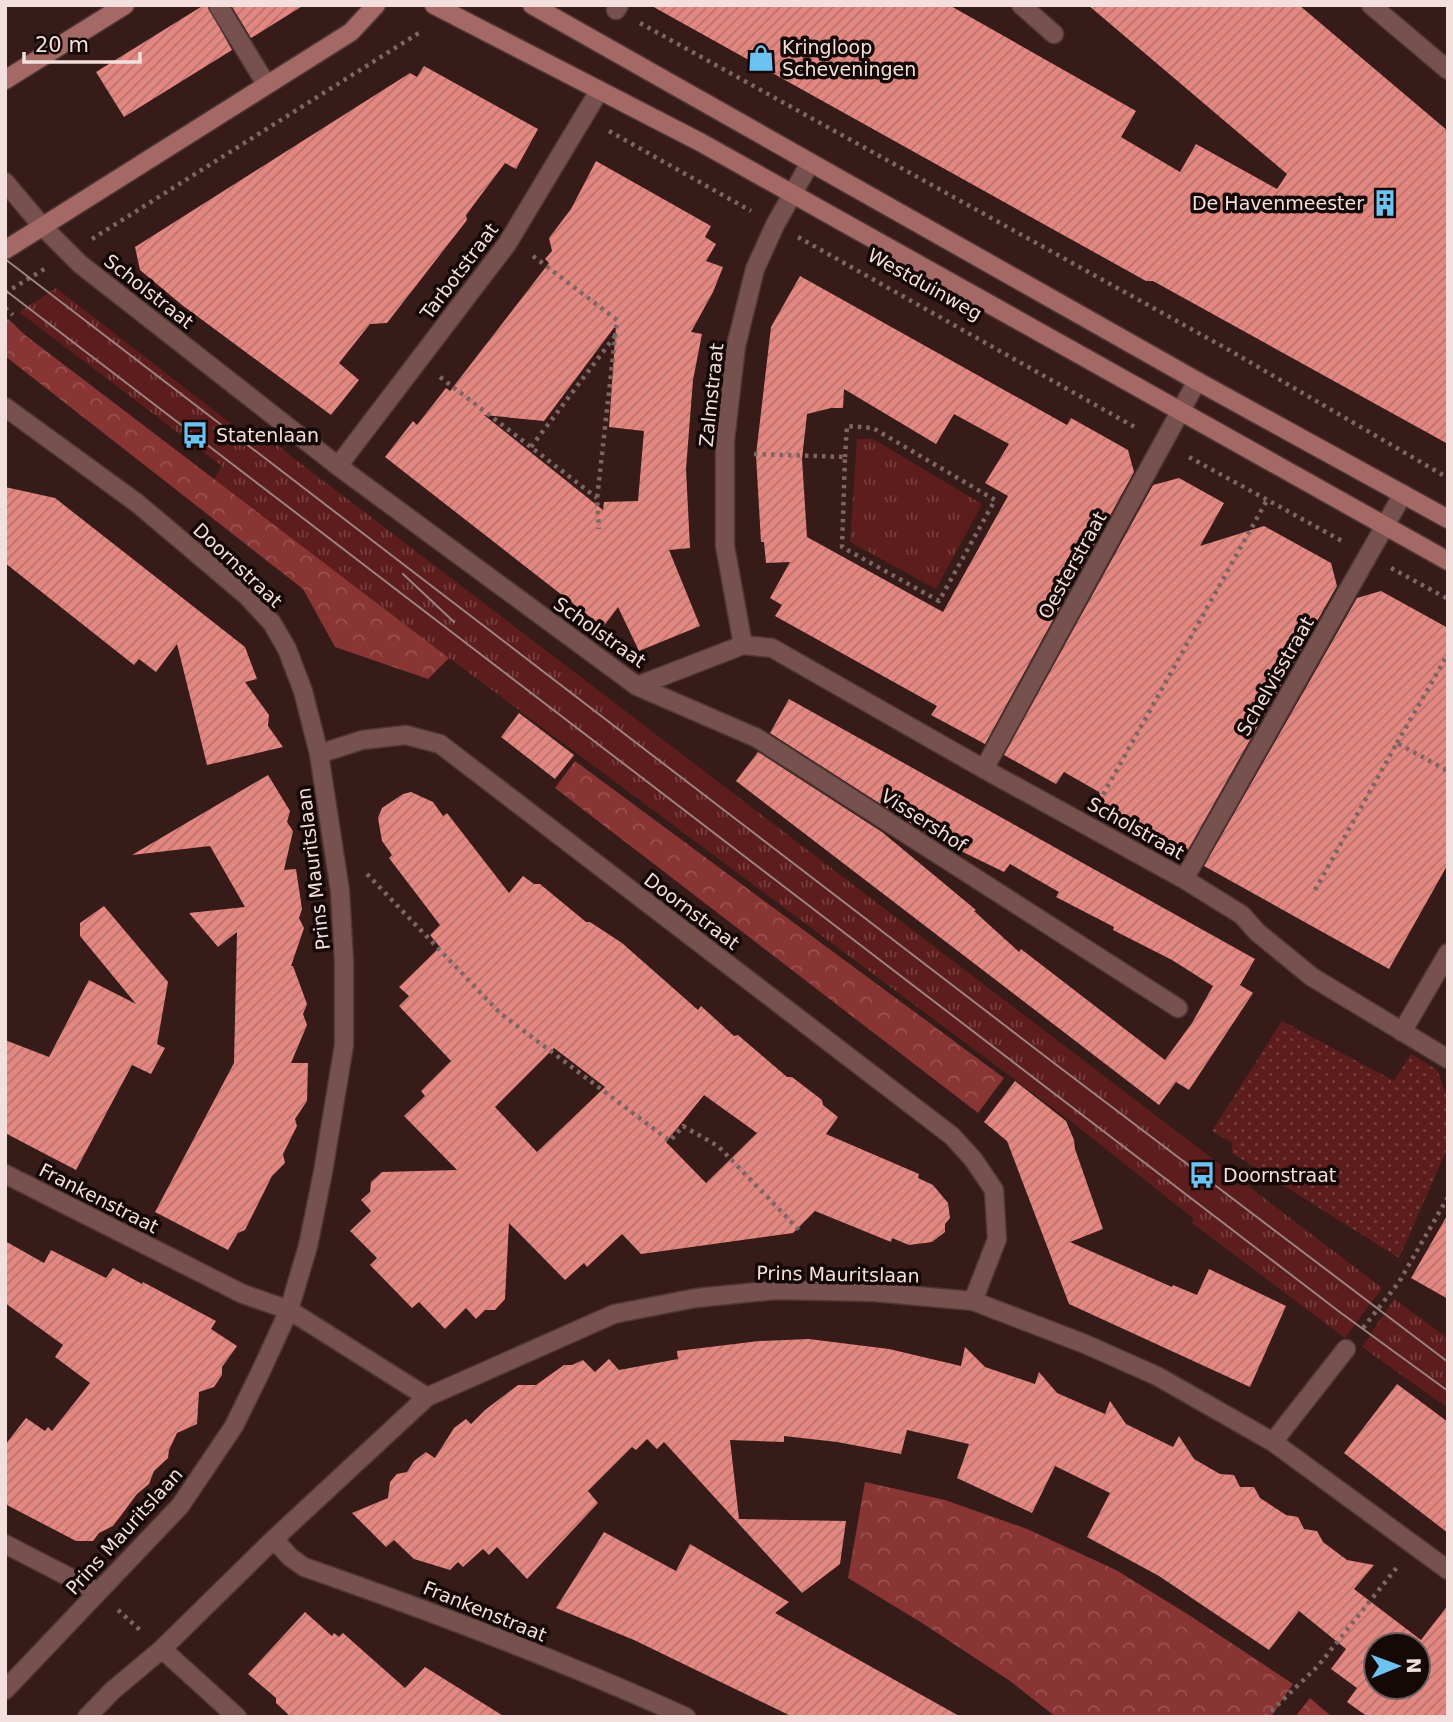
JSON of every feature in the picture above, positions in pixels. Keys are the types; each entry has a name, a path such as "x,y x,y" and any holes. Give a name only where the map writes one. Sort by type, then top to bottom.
{"main road":[{"path":"5,80 125,5"},
{"path":"5,250 351,33 376,5"},
{"name":"Westduinweg","path":"434,5 700,142 1448,561"},
{"path":"532,5 1197,381 1448,519"}],"street":[{"path":"218,5 266,84"},
{"path":"1021,5 1054,34"},
{"path":"1371,5 1448,70"},
{"name":"Tarbotstraat","path":"338,466 508,244 599,91"},
{"name":"Zalmstraat","path":"743,645 726,546 725,453 736,346 755,269 775,225 810,163"},
{"name":"Scholstraat","path":"5,183 69,254 338,466 637,686 743,645 772,648 1184,879 1242,915 1257,932 1311,976 1448,1059"},
{"name":"Oesterstraat","path":"984,769 1197,381"},
{"name":"Doornstraat","path":"5,407 137,503 247,596 272,623 287,649 303,691 319,754 362,740 406,735 440,744 952,1136 995,1189 997,1239 973,1301"},
{"name":"Schelvisstraat","path":"1184,879 1403,494"},
{"name":"Vissershof","path":"637,686 757,738 1178,1008"},
{"name":"Prins Mauritslaan","path":"5,1690 154,1535 202,1476 234,1426 289,1310 310,1234 344,1045 344,961 340,891 319,754"},
{"path":"1402,1032 1448,953"},
{"name":"Frankenstraat","path":"5,1174 243,1294 289,1310"},
{"name":"Prins Mauritslaan","path":"87,1717 112,1691 162,1650 274,1539 427,1397 614,1314 696,1298 777,1290 873,1292 973,1301"},
{"path":"973,1301 1085,1344 1157,1376 1273,1442 1448,1570"},
{"path":"289,1310 427,1397"},
{"path":"1273,1442 1346,1349"},
{"name":"Frankenstraat","path":"274,1539 290,1557 304,1567 421,1608 686,1717"},
{"path":"5,1544 98,1592"},
{"path":"162,1650 237,1717"}],"path":[{"path":"618,7 1229,350 1448,478"},
{"path":"412,25 434,38"},
{"path":"5,293 422,32"},
{"name":"Westduinweg","path":"584,117 1163,443 1448,599"},
{"path":"508,244 535,257 617,320 597,499 598,529"},
{"path":"5,308 13,316"},
{"path":"531,447 615,335"},
{"path":"418,360 597,499"},
{"path":"848,426 873,428 995,500 939,601 842,547 845,457 848,426"},
{"path":"725,453 845,457"},
{"path":"1086,825 1267,500"},
{"path":"1315,890 1448,654"},
{"path":"1397,743 1448,771"},
{"path":"366,874 500,1013 670,1141 683,1126 718,1146 800,1231"},
{"path":"1346,1349 1399,1282 1448,1197"},
{"path":"1265,1717 1318,1666 1415,1545"},
{"path":"98,1592 162,1650"}],"green space":[{"path":"56,288 248,437 257,427 287,453 1382,1288 1345,1338 1192,1223 1194,1219 1073,1123 449,658 214,479 222,466 19,312"},
{"path":"8,319 25,335 449,658 428,679 335,647 303,589 5,356 5,321"},
{"path":"857,439 873,439 982,504 936,589 850,542"},
{"path":"575,761 1004,1078 978,1113 555,788"},
{"path":"1282,1021 1394,1081 1411,1054 1437,1070 1448,1098 1448,1147 1399,1258 1232,1153 1232,1143 1212,1131"},
{"path":"1394,1299 1448,1338 1448,1408 1362,1347"},
{"path":"865,1482 945,1500 1027,1529 1116,1570 1293,1684 1271,1717 1056,1717 1010,1681 848,1578"},
{"path":"1310,1698 1332,1717 1295,1717"}],"building":[{"path":"207,5 232,50 124,117 96,72"},
{"path":"231,5 304,5 251,38"},
{"path":"650,5 949,5 1136,111 1121,137 1180,172 1196,144 1277,189 1287,174 1088,5 1299,5 1448,131 1448,444 1153,281 1146,281"},
{"path":"424,66 538,129 516,169 505,163 466,215 467,220 387,323 370,324 339,363 359,380 331,415 182,305 140,270 135,247 410,73 417,77"},
{"path":"596,161 711,226 705,237 716,244 706,261 723,267 691,332 702,334 693,380 686,469 690,548 669,550 700,626 639,651 618,607 603,627 385,457 413,421 417,425 446,388 450,391 549,263 545,259 552,251 549,238 571,209","holes":["616,325 609,427 644,431 638,501 604,502 603,510 484,415 544,421"]},
{"path":"800,276 1067,425 1071,418 1128,450 1134,472 985,744 931,715 937,706 775,616 782,605 770,598 790,562 766,563 764,542 761,542 756,455 771,327","holes":["844,389 936,444 954,414 1009,444 985,483 1008,496 943,612 807,537 802,459 807,414 843,408"]},
{"path":"1179,478 1224,503 1200,546 1264,526 1331,563 1337,586 1185,855 1106,811 1099,792 1064,772 1056,784 1004,755 1153,485"},
{"path":"5,487 55,498 245,647 257,679 245,682 269,715 268,726 283,747 207,765 177,644 156,672 139,659 134,665 5,563"},
{"path":"1381,591 1448,628 1448,864 1389,969 1204,866 1357,598"},
{"path":"789,699 1255,959 1240,985 1253,993 1189,1090 1176,1082 1159,1105 736,781 758,752 882,832 976,910 974,911 1019,952 1021,949 1165,1060 1192,1023 1213,986 1172,960 1113,930 1114,927 1056,897 1059,892 1010,864 1004,872 932,837 770,733"},
{"path":"519,713 574,755 555,779 501,737"},
{"path":"268,775 290,811 287,822 293,831 284,870 296,869 302,909 299,918 304,928 291,966 307,1004 303,1014 307,1025 291,1063 308,1063 307,1101 295,1119 297,1126 283,1154 285,1163 272,1176 245,1230 238,1233 228,1250 155,1212 234,1063 237,932 218,947 189,913 245,907 210,846 132,855"},
{"path":"411,792 433,802 443,816 447,813 509,893 523,876 534,884 540,884 586,922 622,943 698,1010 701,1006 734,1036 738,1035 787,1077 792,1077 822,1100 823,1105 838,1117 826,1134 919,1174 918,1178 933,1185 948,1203 950,1218 945,1224 945,1232 932,1242 909,1245 892,1238 891,1242 815,1211 793,1233 641,1254 622,1234 587,1267 584,1263 565,1280 509,1223 505,1299 495,1310 485,1310 476,1319 466,1308 445,1329 419,1302 412,1308 370,1265 377,1258 350,1231 371,1211 361,1200 370,1192 371,1182 382,1172 457,1170 404,1116 425,1096 421,1091 451,1061 399,1006 409,996 399,987 440,947 430,935 440,925 389,858 392,855 382,841 378,818 382,808 403,794","holes":["554,1048 605,1087 537,1152 495,1107","704,1095 757,1133 706,1183 666,1142"]},
{"path":"104,906 168,982 157,1044 165,1048 151,1074 132,1065 76,1170 5,1133 5,1040 49,1057 89,980 136,1004 80,936 80,923"},
{"path":"1015,1081 1066,1121 1074,1140 1103,1229 1070,1242 1172,1287 1173,1285 1197,1295 1209,1269 1286,1306 1250,1387 1069,1304 1007,1141 984,1122"},
{"path":"1448,1214 1448,1299 1411,1278"},
{"path":"5,1241 44,1263 51,1250 106,1278 113,1268 216,1321 211,1329 237,1346 222,1367 222,1375 214,1387 199,1392 197,1424 177,1433 168,1458 154,1471 149,1484 137,1494 113,1526 99,1533 93,1541 76,1541 5,1504 5,1445 26,1418 45,1431 48,1427 52,1431 90,1383 55,1357 63,1345 5,1303"},
{"path":"809,1339 889,1349 961,1366 965,1347 985,1367 1035,1384 1039,1372 1057,1393 1105,1414 1110,1401 1126,1424 1173,1447 1179,1436 1194,1459 1220,1474 1234,1475 1240,1487 1254,1487 1260,1498 1286,1515 1298,1517 1304,1529 1317,1531 1323,1542 1347,1560 1374,1565 1354,1589 1409,1631 1362,1631 1362,1701 1432,1701 1432,1631 1428,1631 1448,1605 1448,1717 1368,1717 1347,1702 1357,1688 1331,1669 1346,1649 1299,1611 1269,1650 1159,1576 1087,1537 1110,1493 1055,1466 1032,1513 957,1478 969,1444 907,1430 901,1454 837,1442 784,1436 784,1442 730,1440 739,1519 846,1521 840,1564 802,1593 664,1442 657,1449 647,1439 636,1450 632,1447 588,1491 598,1503 527,1579 497,1547 489,1555 483,1549 463,1567 458,1562 450,1570 414,1559 394,1540 386,1547 352,1513 388,1498 390,1482 397,1474 407,1472 414,1461 426,1452 435,1458 454,1428 466,1419 471,1424 518,1385 536,1385 564,1365 583,1360 595,1372 609,1359 619,1370 678,1359 677,1351 759,1341"},
{"path":"1397,1384 1448,1422 1448,1533 1344,1453"},
{"path":"604,1532 676,1571 690,1544 789,1602 775,1613 961,1717 793,1717 634,1640 556,1608"},
{"path":"305,1612 332,1636 334,1633 339,1637 343,1633 405,1688 425,1667 505,1717 291,1717 276,1703 276,1698 248,1674"}],"tram line":[{"path":"5,259 1448,1362"},
{"path":"5,290 1341,1313 1448,1391"},
{"path":"403,574 454,622"}],"place":[{"name":"Kringloop Scheveningen","path":"761,58"},
{"name":"De Havenmeester","path":"1385,203"},
{"name":"Statenlaan","path":"195,435"},
{"name":"Doornstraat","path":"1202,1175"}]}
